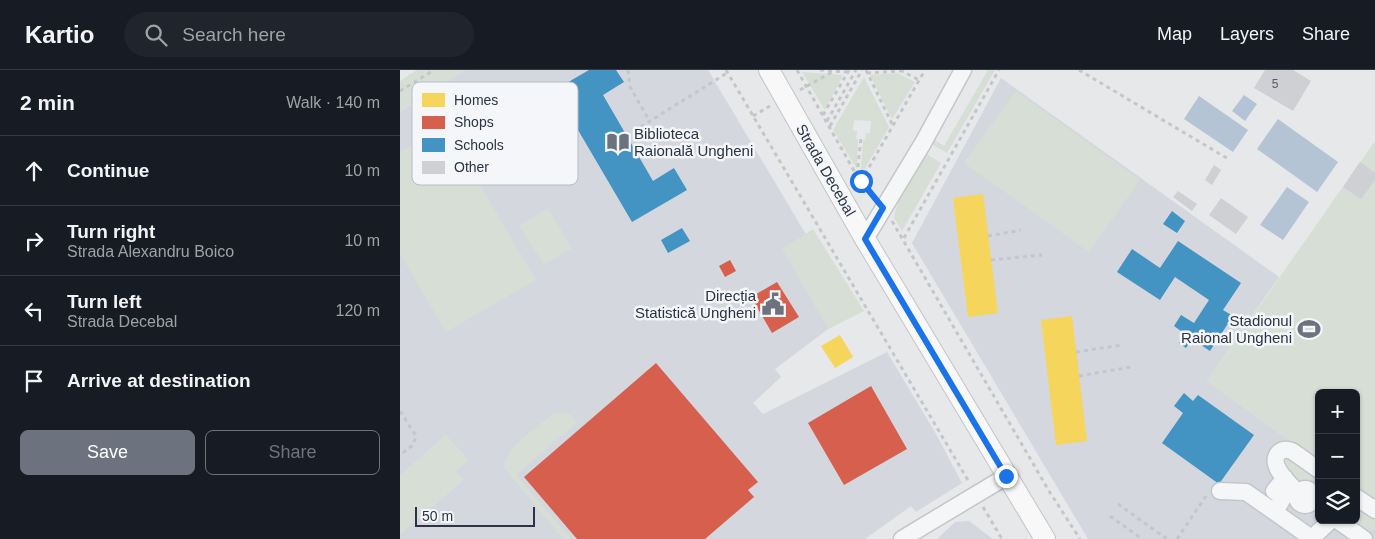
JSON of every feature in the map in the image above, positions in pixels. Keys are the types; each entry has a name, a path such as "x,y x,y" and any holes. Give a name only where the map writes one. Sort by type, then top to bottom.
{"main road":[{"name":"Strada Decebal","path":"769,70 865,239 1045,539"}],"street":[{"path":"865,239 923,142 963,70"},
{"path":"1308,500 1285,478 1276,463 1276,458 1281,450 1292,451 1315,469"},
{"path":"902,539 1006,476"},
{"path":"1275,512 1282,498 1274,491 1285,478"},
{"path":"1291,524 1308,500 1316,479"},
{"path":"1214,493 1246,492 1312,539 1327,524"},
{"path":"1360,500 1375,510"},
{"path":"1343,524 1364,539"},
{"path":"1369,539 1375,534"}],"path":[{"path":"415,82 434,70"},
{"path":"628,70 630,87 650,122"},
{"path":"797,70 857,176 904,238 1049,491 1080,539"},
{"path":"820,70 847,73"},
{"path":"827,121 855,70 860,74"},
{"path":"830,126 860,74 865,71 900,70 919,80"},
{"path":"861,181 925,70"},
{"path":"904,238 999,70"},
{"path":"1079,70 1230,160"},
{"path":"634,131 727,71 1002,539"},
{"path":"865,71 893,124"},
{"path":"824,115 847,73"},
{"path":"847,73 850,80 855,83"},
{"path":"400,91 412,84"},
{"path":"840,86 850,92"},
{"path":"835,95 845,100"},
{"path":"830,103 840,110"},
{"path":"857,176 861,138"},
{"path":"988,236 1021,230"},
{"path":"991,260 1042,255"},
{"path":"1076,352 1122,345"},
{"path":"1079,376 1131,367"},
{"path":"400,410 416,436 413,445 400,455"},
{"path":"1177,539 1214,493"},
{"path":"1118,504 1167,539"},
{"path":"1110,516 1142,539"}],"shaded area":[{"path":"417,70 465,70 446,82 412,82 412,104 400,112 400,81"},
{"path":"465,70 708,70 854,315 828,329 775,369 781,377 753,403 763,414 887,352 936,434 962,483 916,512 911,506 865,539 400,539 400,534 463,480 455,472 446,435 400,476 400,112 412,104 412,185 578,185 578,82 446,82"},
{"path":"988,70 995,70 947,153 933,145 933,139 944,146"},
{"path":"802,72 843,75 825,110"},
{"path":"897,73 915,82 892,119 870,75"},
{"path":"864,77 889,127 864,170 861,170 863,140 865,140 866,133 870,133 871,121 854,120 853,130 857,131 856,139 858,139 857,169 833,130"},
{"path":"1001,78 1279,277 1207,381 1315,459 1315,524 1360,524 1360,492 1375,502 1375,539 1088,539 912,243"},
{"path":"1016,91 1140,180 1089,252 964,163"},
{"name":"Stadionul Raional Ungheni","path":"1375,141 1375,502 1360,492 1360,389 1315,389 1315,459 1207,381"},
{"path":"412,145 412,185 480,185 536,280 446,332 400,254 400,152"},
{"path":"925,153 941,163 902,231 894,218 896,209 907,184"},
{"path":"548,208 572,248 544,265 519,226"},
{"path":"813,229 864,311 828,329 782,249"},
{"path":"562,412 571,415 578,422 516,475 571,539 563,539 504,468 505,460 523,438 553,414"},
{"path":"446,435 469,460 456,471 463,480 400,534 400,476"},
{"path":"1284,454 1315,472 1315,476 1311,482 1309,481 1298,486 1279,458"},
{"path":"1360,506 1375,513 1375,530 1368,533 1356,524 1360,524"},
{"path":"969,521 993,539 937,539 955,522"}],"water":[{"path":"1244,95 1257,104 1245,121 1232,111"},
{"path":"1199,96 1248,130 1233,152 1184,119"},
{"path":"1278,119 1338,162 1317,192 1257,149"},
{"path":"1287,187 1309,202 1283,240 1260,225"}],"building: Homes":[{"path":"983,194 998,313 968,317 953,198"},
{"path":"1072,316 1087,441 1056,445 1041,320"},
{"path":"840,335 853,357 835,368 821,346"}],"building: Shops":[{"path":"730,260 736,271 725,277 719,266"},
{"path":"777,282 799,317 772,333 751,297"},
{"path":"656,363 758,482 748,490 754,497 705,539 577,539 524,477"},
{"path":"871,386 907,449 844,485 808,423"}],"building: Schools":[{"path":"589,70 616,70 624,82 603,95 653,181 674,168 687,190 632,222 578,130 578,82 568,82"},
{"path":"1172,211 1185,221 1177,233 1163,224"},
{"path":"682,228 690,241 668,253 661,240"},
{"path":"1178,241 1241,283 1223,310 1233,316 1210,351 1192,339 1186,348 1179,343 1185,334 1174,326 1181,315 1194,323 1209,300 1175,277 1160,300 1117,272 1132,249 1160,268"},
{"path":"1184,393 1193,401 1198,395 1254,435 1219,484 1162,443 1183,413 1174,406"}],"building: Other":[{"path":"1265,70 1293,70 1311,81 1293,111 1254,88"},
{"path":"1360,162 1375,173 1375,180 1361,199 1343,187"},
{"path":"1214,165 1221,170 1212,185 1205,180"},
{"path":"1178,191 1197,204 1192,211 1173,197"},
{"path":"1221,198 1248,217 1236,234 1209,215"}],"place":[{"name":"Biblioteca Raională Ungheni","path":"618,142"},
{"name":"Direcția Statistică Ungheni","path":"773,304"},
{"name":"Stadionul Raional Ungheni","path":"1309,329"}],"route":[{"path":"861,181 883,208 865,239 1006,476"}]}
